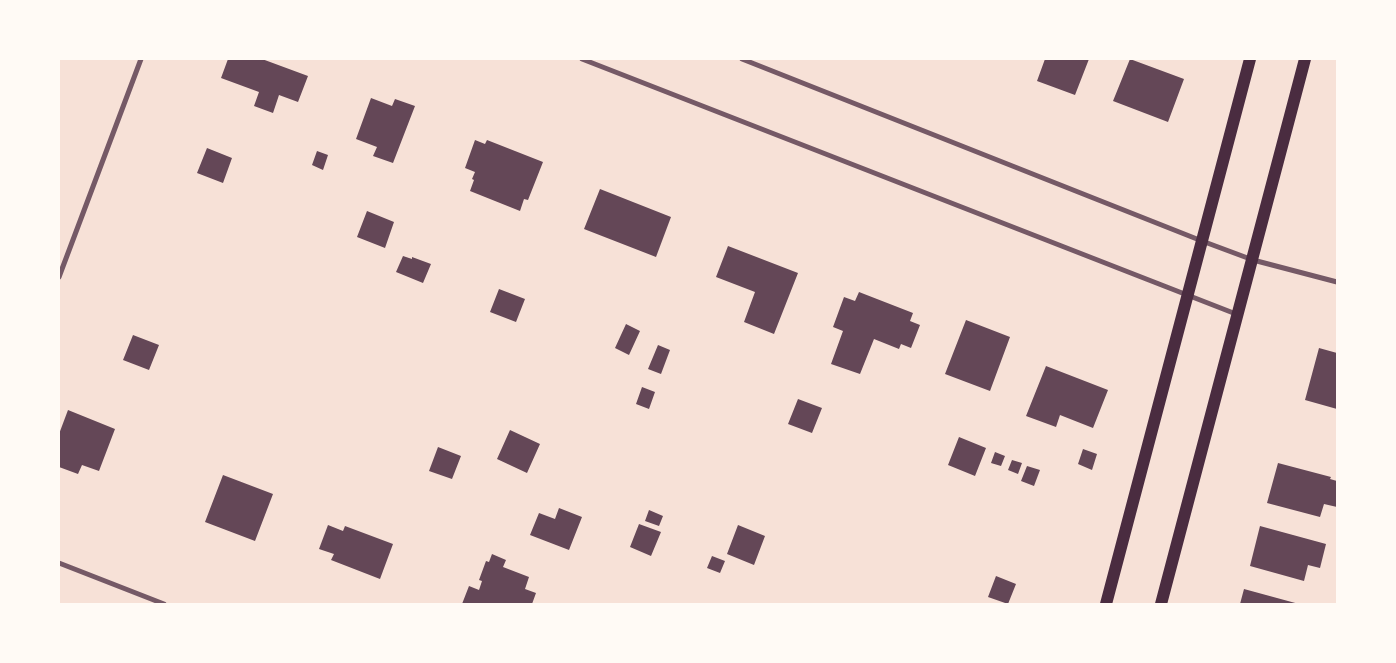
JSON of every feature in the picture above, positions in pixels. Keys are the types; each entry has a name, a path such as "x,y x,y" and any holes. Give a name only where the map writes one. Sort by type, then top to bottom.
{"main road":[{"path":"1106,604 1250,59"},
{"path":"1161,604 1306,59"}],"street":[{"path":"59,277 140,59"},
{"path":"582,59 1238,315"},
{"path":"742,59 1202,241 1253,260 1337,282"},
{"path":"59,564 164,604"}],"building":[{"path":"228,59 262,59 308,76 298,102 279,95 273,113 254,106 259,92 221,78"},
{"path":"1045,59 1089,59 1075,95 1037,81"},
{"path":"1130,59 1184,79 1168,122 1113,101"},
{"path":"371,98 392,106 395,99 415,106 393,163 373,156 377,147 356,139"},
{"path":"475,140 485,144 487,140 543,162 528,200 524,199 520,211 470,191 475,172 465,168"},
{"path":"207,148 232,158 223,183 197,173"},
{"path":"317,151 328,155 323,170 312,165"},
{"path":"600,189 671,217 656,257 584,229"},
{"path":"367,211 394,222 385,248 357,237"},
{"path":"728,246 798,273 774,334 744,322 755,292 716,277"},
{"path":"403,256 412,259 412,257 431,264 423,283 396,272"},
{"path":"499,289 525,299 516,322 490,312"},
{"path":"859,292 913,313 910,321 920,325 911,348 901,344 899,349 874,339 860,374 831,364 843,331 833,327 844,297 855,301"},
{"path":"966,320 1010,337 990,391 945,374"},
{"path":"626,324 640,331 629,355 615,348"},
{"path":"133,335 159,345 149,370 123,360"},
{"path":"658,345 670,350 661,374 648,369"},
{"path":"1319,348 1337,353 1337,409 1305,400"},
{"path":"1046,366 1108,390 1093,428 1060,415 1056,427 1026,416"},
{"path":"642,387 655,392 649,409 636,404"},
{"path":"798,399 822,408 812,433 788,424"},
{"path":"68,410 115,429 99,471 82,465 78,474 59,467 59,434"},
{"path":"510,430 540,444 527,473 497,459"},
{"path":"959,437 986,448 975,476 948,465"},
{"path":"438,447 461,456 452,479 429,471"},
{"path":"1083,449 1097,454 1092,470 1078,464"},
{"path":"995,452 1005,456 1001,466 991,463"},
{"path":"1012,460 1022,463 1018,474 1008,470"},
{"path":"1278,463 1331,477 1330,479 1337,481 1337,507 1324,504 1320,517 1267,503"},
{"path":"1027,466 1040,470 1034,486 1021,481"},
{"path":"223,475 273,494 255,541 205,522"},
{"path":"559,508 582,517 569,550 530,535 539,513 555,519"},
{"path":"649,510 663,516 659,526 645,521"},
{"path":"639,524 661,532 651,556 630,547"},
{"path":"328,525 343,531 345,526 393,544 380,579 331,560 334,554 319,549"},
{"path":"738,525 765,536 754,565 727,554"},
{"path":"1260,526 1326,544 1320,568 1308,565 1304,581 1250,566"},
{"path":"492,554 506,560 503,567 529,577 525,589 536,593 532,604 462,604 469,586 479,590 482,581 479,580 486,561 489,562"},
{"path":"712,556 725,561 720,573 707,568"},
{"path":"996,576 1016,584 1008,604 988,597"},
{"path":"1244,589 1299,604 1240,604"}]}
